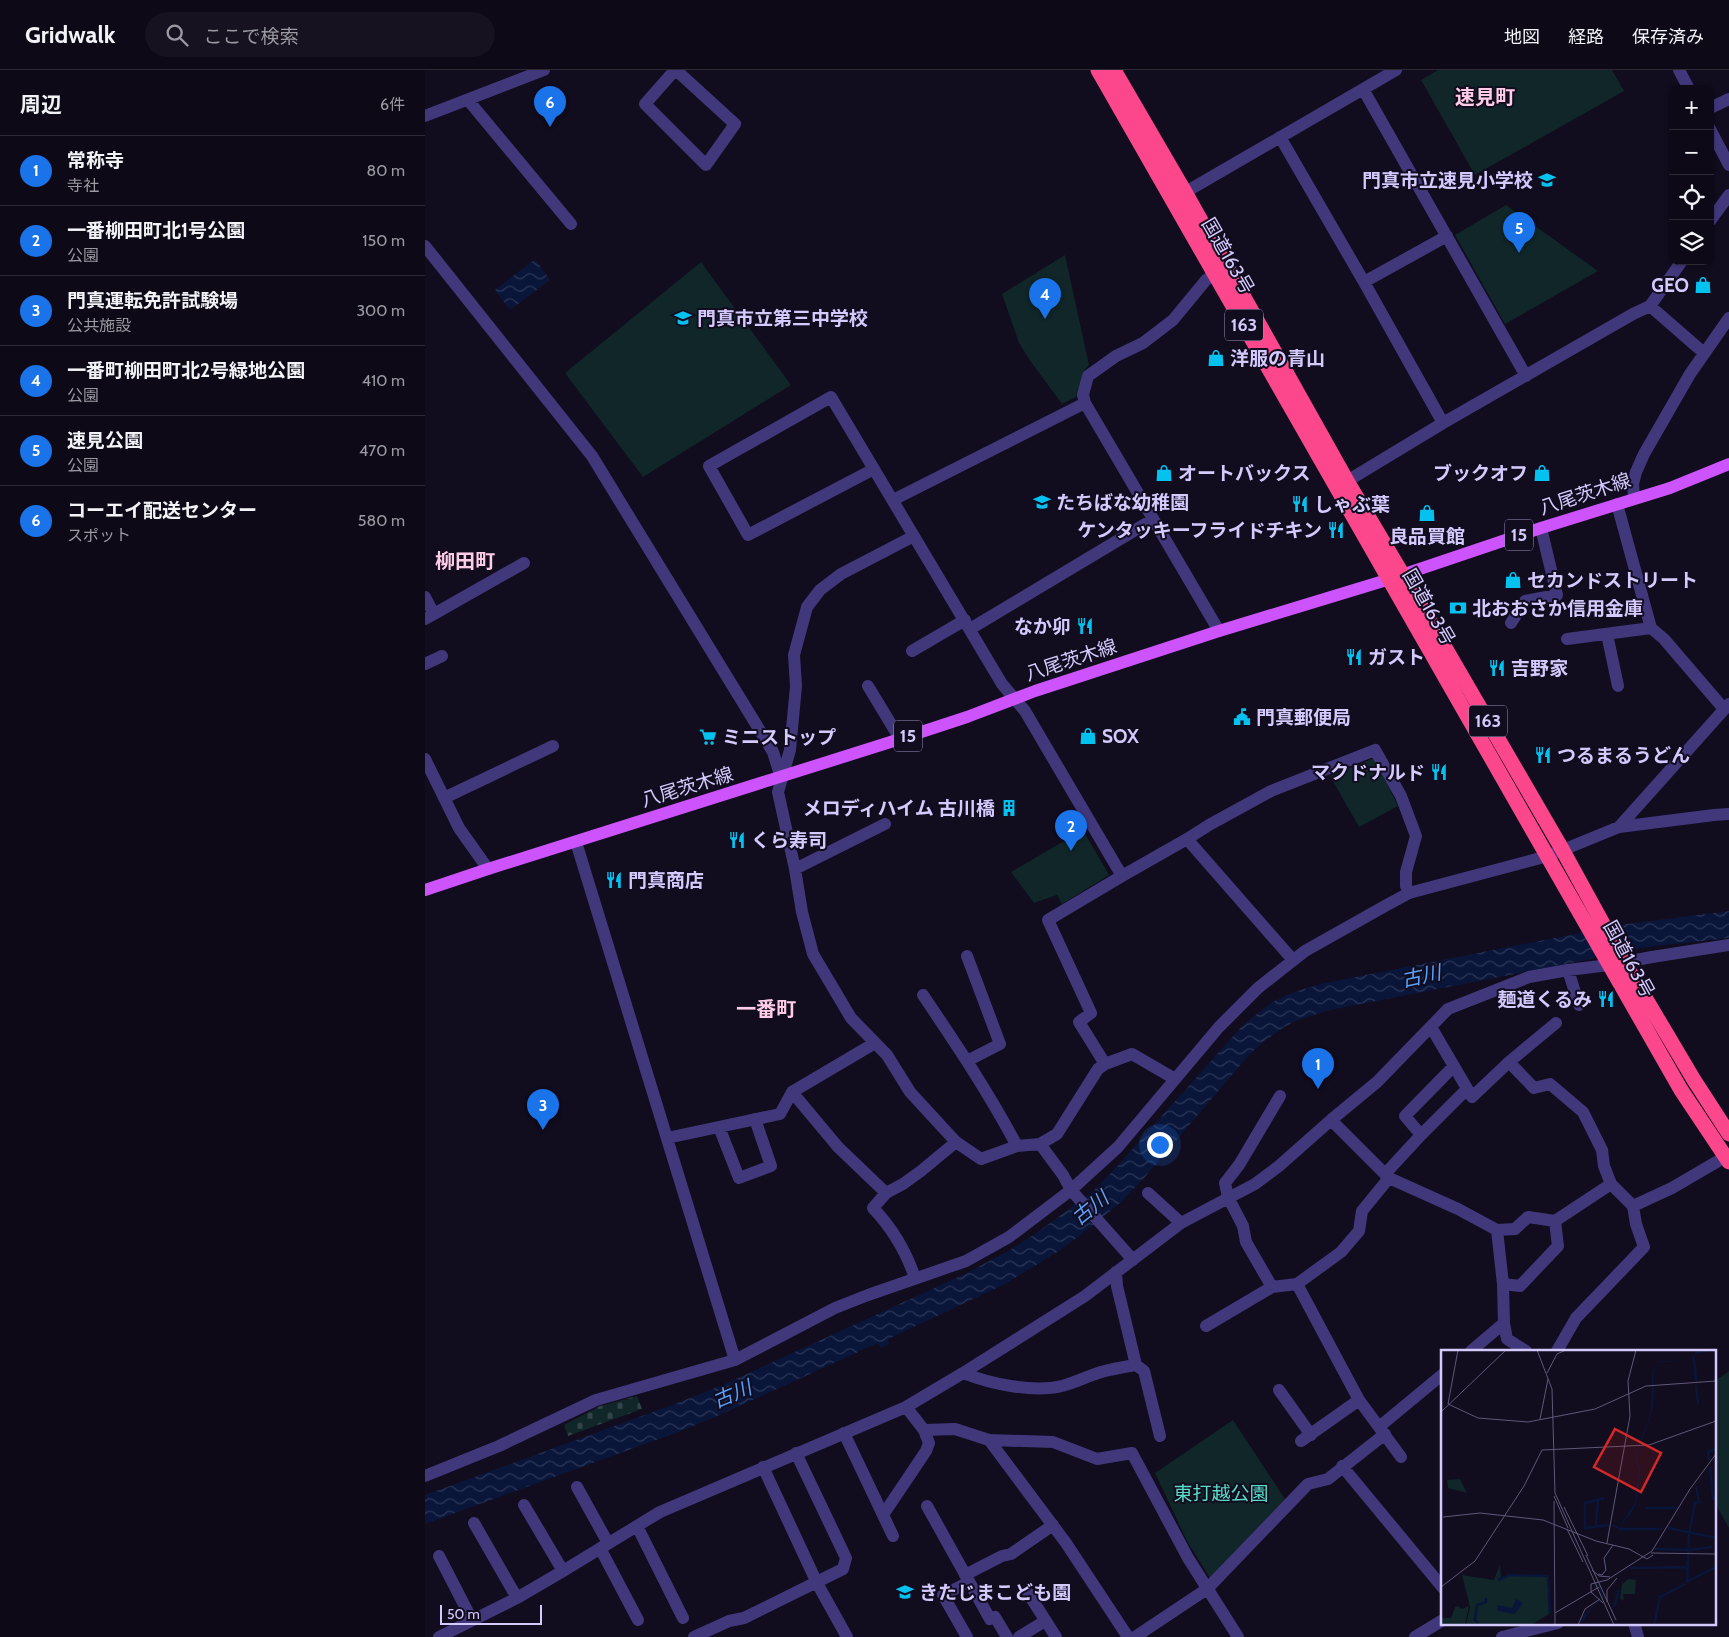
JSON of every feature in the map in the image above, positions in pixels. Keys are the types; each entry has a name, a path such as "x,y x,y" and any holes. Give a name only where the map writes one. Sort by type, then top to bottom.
{"highway":[{"name":"国道163号","path":"1098,70 1179,196 1215,274 1397,577 1555,853 1572,867 1694,1080 1729,1134"},
{"name":"国道163号","path":"1114,70 1179,196 1342,484"},
{"name":"国道163号","path":"1555,853 1557,871 1607,961 1681,1090 1727,1159"}],"main road":[{"name":"八尾茨木線","path":"425,890 781,778 1219,632 1397,577 1541,528 1669,488 1729,464"}],"street":[{"path":"425,116 544,70"},
{"path":"675,70 735,124 706,165 645,104 675,70"},
{"path":"1179,196 1396,70"},
{"path":"1679,70 1687,85"},
{"path":"1363,89 1526,376"},
{"path":"1714,106 1729,99"},
{"path":"468,100 571,224"},
{"path":"1711,130 1729,165"},
{"path":"1281,137 1443,423"},
{"path":"1711,220 1729,195"},
{"path":"1364,282 1447,236"},
{"path":"425,246 592,456 773,752 781,778"},
{"path":"1342,484 1443,423 1650,306 1679,265"},
{"path":"1215,274 1206,280 1173,320 1143,343 1116,356 1088,376 1083,395 1085,404 1219,632"},
{"path":"1650,306 1704,353"},
{"path":"1634,498 1633,484 1644,454 1704,353 1729,318"},
{"path":"874,469 748,535 709,466 831,397 968,625 1002,684 1025,711 1122,876"},
{"path":"893,500 1085,404"},
{"path":"1617,504 1651,628 1664,639 1727,706 1619,827"},
{"path":"912,651 968,625 1152,520"},
{"path":"1511,623 1525,601 1557,595 1541,528"},
{"path":"914,536 841,574 820,590 807,607 794,655 793,719 788,760 778,792 795,869 802,912 813,954 851,1018 887,1055 909,1092 956,1142 981,1159 1017,1146 1040,1144 1057,1134 1099,1069 1105,1064 1132,1054 1175,1079"},
{"path":"425,597 430,617 524,563"},
{"path":"1567,640 1651,628"},
{"path":"1607,634 1618,686"},
{"path":"425,664 442,656"},
{"path":"868,686 900,739"},
{"path":"444,798 553,746"},
{"path":"1105,1064 1079,1022 1091,1013 1048,920 1187,840 1209,825 1271,791 1375,750 1401,796 1415,836 1407,872 1406,886 1409,893"},
{"path":"425,759 459,828 488,869"},
{"path":"425,1476 499,1446 596,1400 735,1360 835,1308 966,1261 1009,1237 1071,1190 1118,1147 1219,1027 1259,988 1305,951 1409,893 1555,853 1619,827 1714,814 1729,814"},
{"path":"795,869 885,824"},
{"path":"1187,840 1293,960"},
{"path":"576,842 735,1360"},
{"path":"439,1637 460,1632 472,1620 517,1598 660,1512 906,1407 963,1373 1085,1296 1181,1224 1255,1184 1279,1166 1377,1082 1448,1009 1529,978 1623,958 1729,945"},
{"path":"967,956 1000,1044 967,1061"},
{"path":"1568,970 1579,1005"},
{"path":"923,995 967,1061 1017,1146"},
{"path":"1431,1027 1472,1097 1556,1022"},
{"path":"667,1138 780,1114 792,1092 875,1043"},
{"path":"1509,1062 1534,1088 1551,1084 1583,1112 1602,1150 1604,1166 1611,1184 1633,1206 1635,1224 1643,1247 1576,1318 1558,1350"},
{"path":"1421,1135 1405,1116 1454,1066"},
{"path":"1206,1326 1272,1287 1297,1284 1341,1252 1359,1231 1362,1211 1387,1176 1421,1135 1467,1089"},
{"path":"792,1092 838,1147 886,1193"},
{"path":"1272,1287 1246,1242 1243,1226 1228,1197 1225,1183 1239,1164 1280,1096"},
{"path":"719,1127 739,1178 771,1166 755,1119"},
{"path":"1331,1120 1387,1176 1458,1208 1497,1230 1515,1229 1528,1217 1555,1221 1611,1184"},
{"path":"915,1278 900,1241 885,1220 873,1208 886,1193 921,1171 956,1142"},
{"path":"1040,1144 1063,1175 1071,1190 1133,1260"},
{"path":"1633,1206 1727,1159"},
{"path":"1148,1193 1181,1224"},
{"path":"1503,1284 1521,1286 1558,1246 1555,1221"},
{"path":"1497,1230 1503,1284 1503,1323 1507,1339 1524,1350"},
{"path":"1116,1272 1117,1286 1135,1365 1144,1371 1160,1436"},
{"path":"1297,1284 1359,1400 1401,1457"},
{"path":"1472,1350 1503,1323"},
{"path":"963,1373 979,1379 1004,1384 1044,1388 1062,1386 1099,1373 1135,1365"},
{"path":"1135,1637 1207,1589 1308,1484 1328,1479 1441,1376"},
{"path":"1279,1390 1306,1438 1359,1400"},
{"path":"883,1515 926,1451 929,1443 924,1430 906,1407"},
{"path":"924,1430 955,1429 989,1440 1053,1442 1097,1459 1132,1453 1188,1558 1238,1637"},
{"path":"844,1433 893,1536"},
{"path":"989,1440 1053,1525 1128,1637"},
{"path":"637,1526 693,1637 729,1621 744,1618 843,1569 846,1558 796,1453"},
{"path":"1342,1466 1441,1586"},
{"path":"763,1467 817,1583 847,1637"},
{"path":"577,1487 638,1620"},
{"path":"524,1505 563,1571"},
{"path":"927,1506 990,1619 995,1616 1003,1636"},
{"path":"474,1523 517,1598"},
{"path":"967,1637 943,1595 1002,1556 1011,1554 1053,1525"},
{"path":"439,1556 472,1620"},
{"path":"1028,1594 1056,1637"},
{"path":"1019,1637 1045,1621"},
{"path":"1415,1637 1432,1633 1441,1622"},
{"path":"1502,1637 1554,1624"},
{"path":"1634,1624 1639,1637"}],"green space":[{"path":"1438,70 1612,70 1624,91 1475,175 1421,80"},
{"path":"1506,205 1598,271 1505,324 1455,235"},
{"path":"1065,255 1089,365 1085,369 1076,397 1062,404 1019,343 1002,294"},
{"path":"701,262 791,385 643,477 565,373"},
{"path":"1374,758 1398,806 1359,827 1330,776"},
{"path":"1083,830 1109,875 1062,904 1057,895 1034,903 1011,872"},
{"path":"1729,1371 1729,1528 1717,1507 1717,1380"},
{"path":"637,1396 642,1409 568,1436 564,1425 600,1406"},
{"name":"東打越公園","path":"1233,1420 1285,1499 1210,1578 1187,1541 1155,1473"}],"water":[{"path":"535,259 550,280 510,310 495,290"},
{"name":"古川","path":"1729,911 1729,938 1654,946 1596,956 1596,958 1330,1010 1298,1020 1284,1027 1249,1055 1145,1177 1121,1202 1059,1251 1005,1284 888,1339 889,1344 881,1348 878,1343 715,1417 425,1524 425,1495 725,1384 967,1273 1010,1250 1038,1232 1093,1191 1243,1025 1271,1003 1287,995 1325,983 1626,924"}],"place":[{"name":"コーエイ配送センター","path":"550,127"},
{"name":"門真市立速見小学校","path":"1547,180"},
{"name":"速見公園","path":"1519,253"},
{"name":"GEO","path":"1703,285"},
{"name":"門真市立第三中学校","path":"683,318"},
{"name":"一番町柳田町北2号緑地公園","path":"1045,319"},
{"name":"洋服の青山","path":"1216,358"},
{"name":"オートバックス","path":"1164,473"},
{"name":"ブックオフ","path":"1542,473"},
{"name":"たちばな幼稚園","path":"1042,502"},
{"name":"しゃぶ葉","path":"1300,504"},
{"name":"良品買館","path":"1427,513"},
{"name":"ケンタッキーフライドチキン","path":"1336,530"},
{"name":"セカンドストリート","path":"1513,580"},
{"name":"北おおさか信用金庫","path":"1458,608"},
{"name":"なか卯","path":"1085,626"},
{"name":"ガスト","path":"1354,657"},
{"name":"吉野家","path":"1497,668"},
{"name":"門真郵便局","path":"1242,717"},
{"name":"SOX","path":"1088,736"},
{"name":"ミニストップ","path":"708,737"},
{"name":"つるまるうどん","path":"1543,755"},
{"name":"マクドナルド","path":"1439,772"},
{"name":"メロディハイム 古川橋","path":"1009,808"},
{"name":"くら寿司","path":"737,840"},
{"name":"一番柳田町北1号公園","path":"1071,851"},
{"name":"門真商店","path":"614,880"},
{"name":"麺道くるみ","path":"1606,999"},
{"name":"常称寺","path":"1318,1089"},
{"name":"門真運転免許試験場","path":"543,1130"},
{"name":"きたじまこども園","path":"905,1592"}],"district":[{"name":"速見町","path":"1485,97"},
{"name":"柳田町","path":"465,561"},
{"name":"一番町","path":"766,1009"}]}
